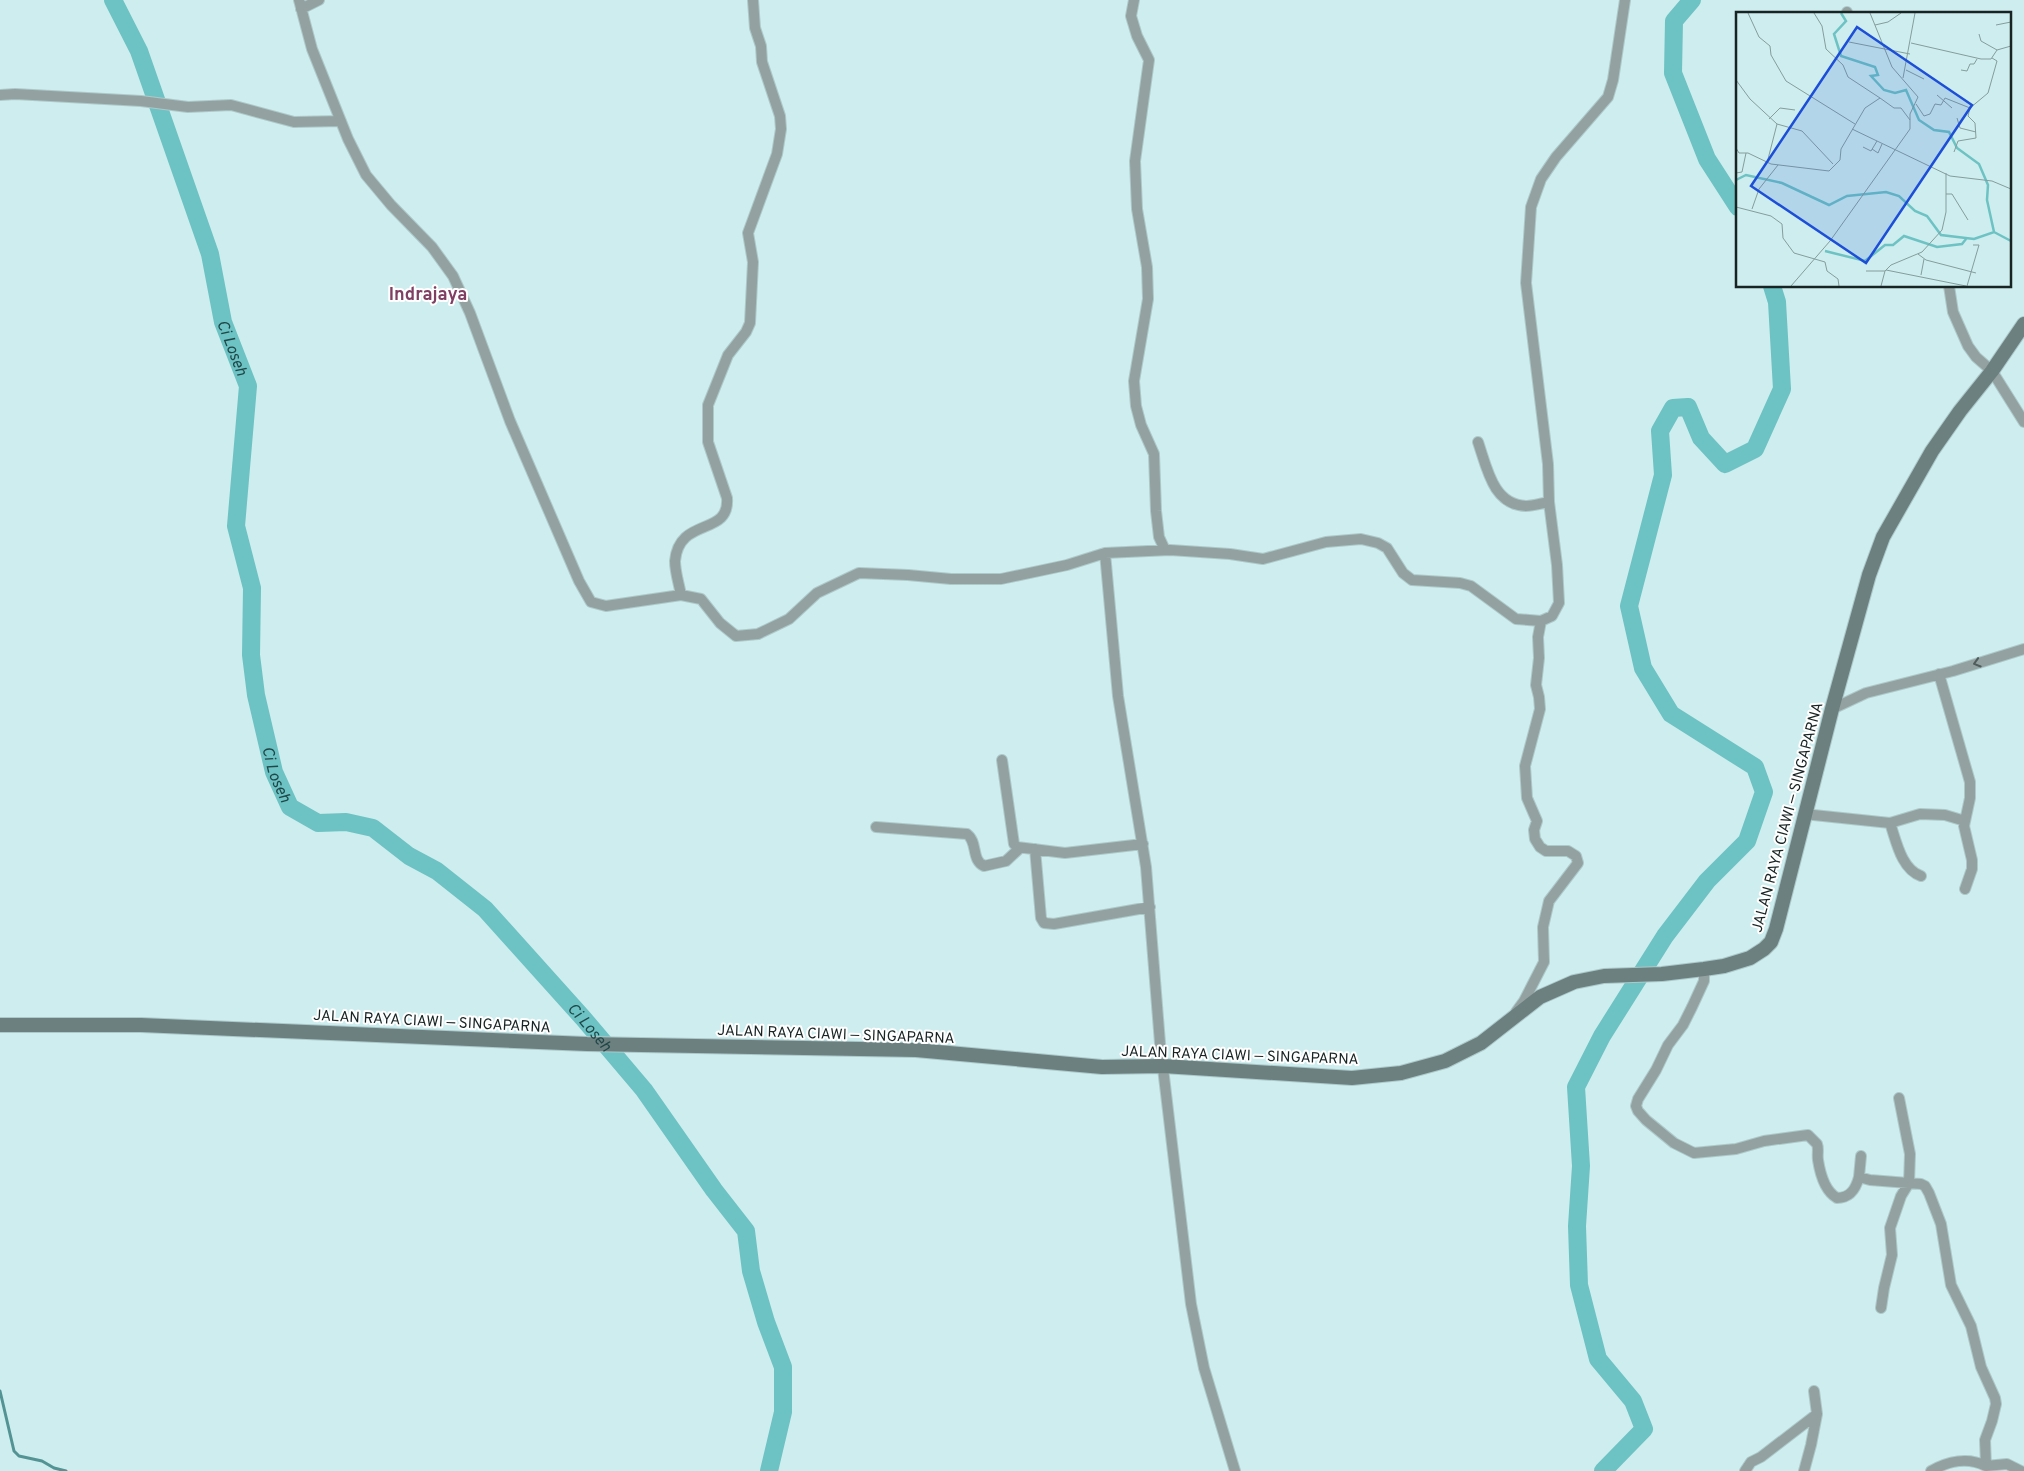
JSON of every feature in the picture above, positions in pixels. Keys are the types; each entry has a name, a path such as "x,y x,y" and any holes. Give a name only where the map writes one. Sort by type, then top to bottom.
{"main road":[{"name":"JALAN RAYA CIAWI — SINGAPARNA","path":"0,1025 190,1027 587,1044 916,1050 1102,1067 1163,1066 1352,1078 1401,1073 1445,1061 1481,1043 1540,997 1574,982 1604,976 1662,974 1704,969 1724,966 1750,958 1771,942 1780,914 1832,709 1869,575 1883,537 1932,451 1960,411 1992,371 2024,324"}],"street":[{"path":"319,0 300,5 312,49 348,139 366,175 391,205 432,248 453,276 470,313 510,421 579,581 591,602 606,606 681,595 701,600 720,623 736,636 758,634 789,618 817,593 859,573 951,579 1001,578 1067,565 1105,552 1165,550 1230,554 1263,559 1326,542 1361,539 1378,543 1387,548 1403,573 1412,580 1471,586 1516,619 1541,621 1552,616 1559,603 1557,565 1549,502 1548,464 1526,283 1531,207 1541,179 1556,157 1608,97 1613,80 1625,0"},
{"path":"681,595 675,566 679,546 690,532 720,520 727,506 727,498 708,442 708,405 728,355 746,332 750,323 753,262 748,233 777,154 781,129 780,116 762,62 752,0"},
{"path":"1134,0 1131,16 1137,36 1148,60 1135,161 1137,209 1148,267 1148,298 1134,380 1136,406 1141,425 1154,454 1156,511 1159,537 1165,550"},
{"path":"0,95 15,94 141,101 188,107 231,105 294,122 341,121"},
{"path":"1949,288 1953,312 1968,346 1976,357 1992,371 2024,422"},
{"path":"1478,442 1495,486 1502,497 1508,502 1528,506 1549,502"},
{"path":"1105,552 1118,696 1143,844 1163,1066 1191,1304 1204,1368 1235,1471"},
{"path":"1506,1025 1524,1001 1544,962 1544,922 1549,901 1578,863 1576,856 1568,852 1546,851 1540,847 1535,839 1536,821 1527,798 1525,766 1540,709 1536,685 1539,658 1538,637 1541,621"},
{"path":"1832,709 1866,693 2024,649"},
{"path":"1939,674 1970,782 1970,798 1964,831 1972,860 1972,869 1965,889"},
{"path":"1002,760 1014,844 1020,848 1065,852 1143,844"},
{"path":"1804,814 1890,823 1920,814 1945,815 1965,821"},
{"path":"1890,823 1901,855 1911,870 1921,876"},
{"path":"876,827 967,834 973,841 976,859 984,866 1006,861 1020,848"},
{"path":"1035,850 1041,918 1044,922 1054,924 1150,907"},
{"path":"1704,969 1704,981 1696,1000 1638,1099 1636,1106 1638,1111 1658,1131 1674,1143 1694,1153 1736,1149 1769,1140 1808,1135 1813,1138 1818,1148 1822,1178 1827,1188 1838,1198 1851,1193 1856,1187 1861,1156"},
{"path":"1881,1308 1892,1255 1890,1228 1901,1196 1909,1183 1910,1154 1899,1098"},
{"path":"1858,1177 1924,1186 1930,1193 1941,1224 1951,1284 1971,1326 1981,1367 1995,1398 1996,1404 1985,1440 1986,1466"},
{"path":"1804,1471 1817,1414 1814,1391"},
{"path":"1745,1471 1750,1462 1761,1457 1817,1414"},
{"path":"1932,1471 1943,1465 1961,1461 1970,1461 1986,1466 2007,1464 2021,1471"}],"waterway":[{"name":"Ci Loseh","path":"113,0 139,51 210,254 223,322 248,386 236,526 252,588 251,655 256,695 274,772 290,807 318,823 346,822 373,828 409,856 437,871 485,909 583,1018 644,1090 714,1190 746,1231 751,1271 766,1322 783,1367 783,1412 769,1471"},
{"path":"1692,0 1674,21 1673,73 1707,159 1736,204"},
{"path":"1603,1471 1644,1429 1633,1401 1598,1359 1579,1285 1577,1226 1581,1166 1576,1087 1602,1036 1665,936 1707,881 1747,841 1764,792 1755,767 1671,714 1643,668 1629,606 1663,475 1660,431 1673,408 1688,407 1701,438 1725,464 1755,449 1782,389 1777,302 1773,288"},
{"path":"0,1391 14,1451 19,1456 42,1461 54,1468 66,1471"}],"district":[{"name":"Indrajaya","path":"428,294"}]}
